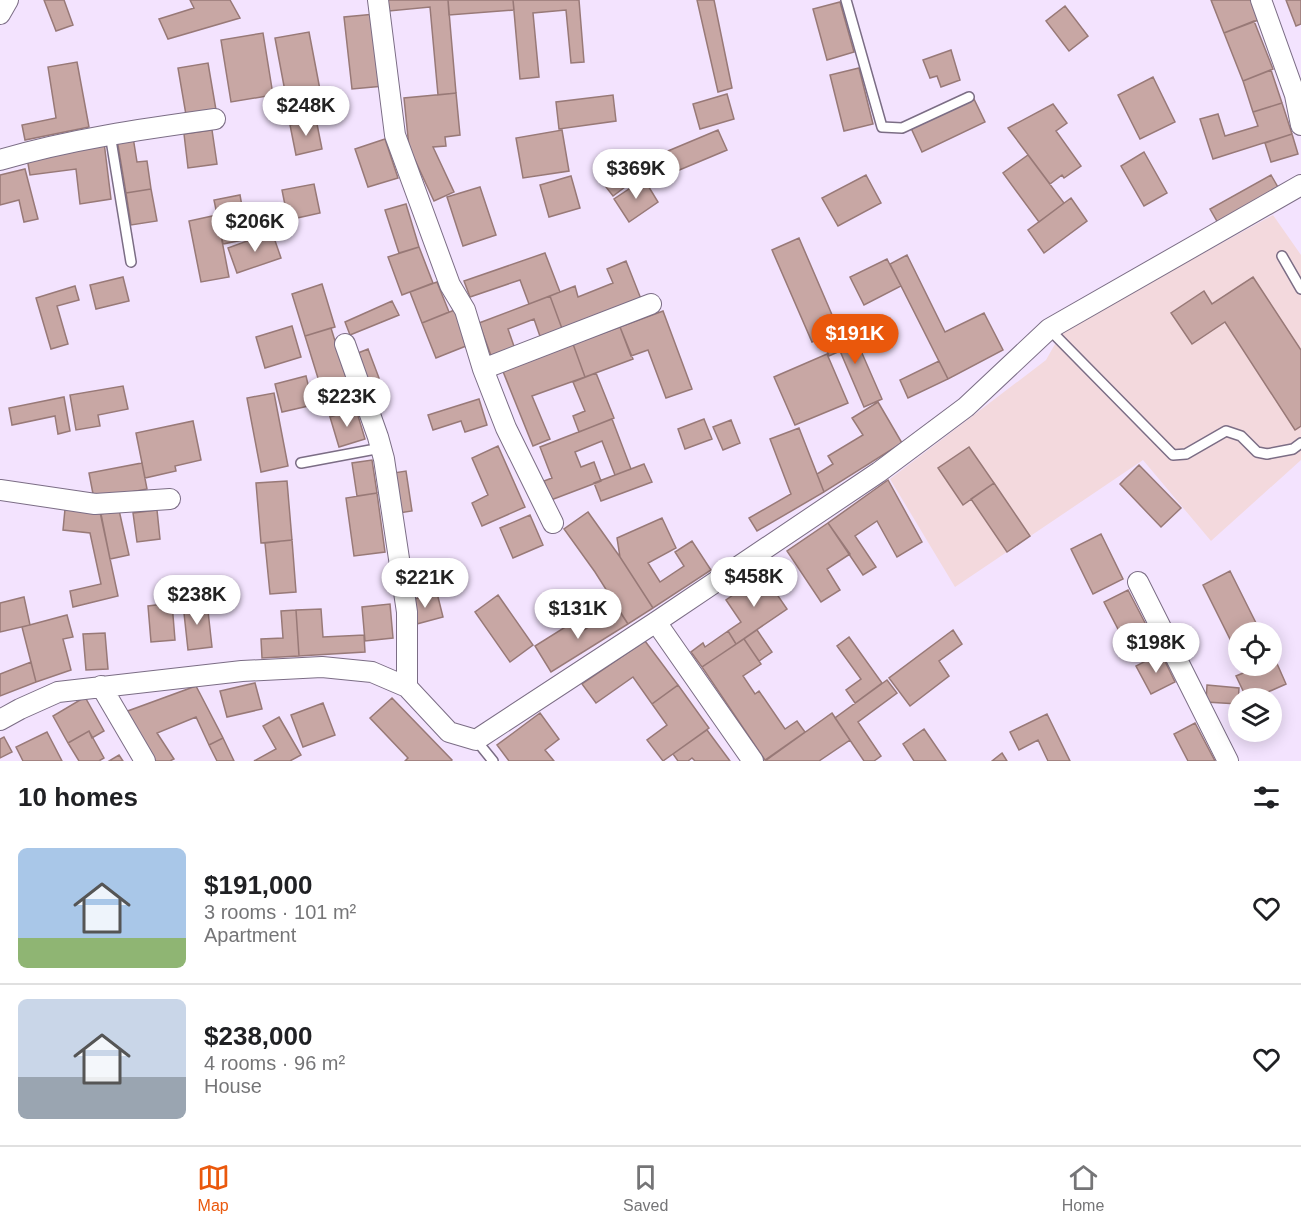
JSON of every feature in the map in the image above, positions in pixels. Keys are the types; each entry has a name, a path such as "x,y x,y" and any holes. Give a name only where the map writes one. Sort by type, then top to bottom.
{"street":[{"path":"0,14 8,0"},
{"path":"378,0 395,135 450,285 465,310 483,369 506,428 553,523"},
{"path":"1261,0 1295,95 1301,125"},
{"path":"0,160 38,148 215,118"},
{"path":"0,720 20,708 58,692 242,671 322,667 372,672 407,687 449,732 476,740 879,472 966,406 1049,328 1301,185"},
{"path":"483,369 651,304"},
{"path":"345,344 381,448 407,612 407,687"},
{"path":"0,490 95,504 170,499"},
{"path":"1138,582 1228,761"},
{"path":"656,622 753,761"},
{"path":"101,686 146,761"}],"lane":[{"path":"846,0 882,128 902,128 969,97"},
{"path":"110,134 131,262"},
{"path":"1282,256 1301,289"},
{"path":"1049,328 1173,455 1186,454 1227,431 1241,436 1257,452 1267,454 1293,449 1301,443"},
{"path":"301,463 381,448"},
{"path":"476,740 493,761"}],"shaded area":[{"path":"1273,215 1301,255 1301,460 1211,541 1143,460 955,587 890,479 1046,360 1063,330"}],"building":[{"path":"44,0 64,0 73,25 56,31"},
{"path":"190,0 230,0 240,18 168,39 159,19 194,8"},
{"path":"388,0 448,0 456,93 438,95 430,7 389,11"},
{"path":"448,0 513,0 514,10 449,15"},
{"path":"513,0 579,0 584,62 571,63 566,10 533,13 539,77 520,79"},
{"path":"697,0 714,0 732,88 718,92"},
{"path":"1211,0 1253,0 1261,19 1224,33"},
{"path":"1286,0 1301,0 1301,24 1296,26"},
{"path":"840,2 854,52 827,60 813,9"},
{"path":"1065,6 1088,36 1069,51 1046,21"},
{"path":"375,14 384,86 352,89 344,17"},
{"path":"1254,21 1273,69 1243,81 1224,33"},
{"path":"309,32 321,95 287,102 275,38"},
{"path":"263,33 273,95 231,102 221,40"},
{"path":"951,50 960,80 941,87 937,76 930,78 923,60"},
{"path":"77,62 89,127 25,140 22,125 56,118 48,67"},
{"path":"208,63 216,110 186,115 178,68"},
{"path":"859,68 873,124 844,131 830,75"},
{"path":"1271,70 1282,103 1253,112 1243,81"},
{"path":"1153,77 1175,122 1140,139 1118,95"},
{"path":"456,93 460,135 445,137 446,146 433,147 454,192 434,201 409,147 404,98"},
{"path":"727,94 734,119 700,129 693,104"},
{"path":"613,95 616,121 559,129 556,102"},
{"path":"974,99 985,122 922,152 911,128"},
{"path":"1282,103 1292,134 1213,159 1200,119 1218,114 1225,136 1258,126 1253,112"},
{"path":"1053,104 1067,123 1056,131 1081,166 1064,178 1062,175 1050,184 1008,128"},
{"path":"316,119 322,149 296,155 290,125"},
{"path":"212,130 217,164 188,168 184,134"},
{"path":"562,130 569,171 523,178 516,138"},
{"path":"718,130 727,150 677,171 668,151"},
{"path":"1292,134 1298,154 1271,162 1265,143"},
{"path":"133,137 137,162 147,161 151,189 126,193 117,139"},
{"path":"385,139 398,178 368,187 355,149"},
{"path":"104,142 111,199 80,204 76,169 30,175 27,158"},
{"path":"1144,152 1167,193 1144,206 1121,166"},
{"path":"631,153 645,172 613,196 599,178"},
{"path":"1028,155 1064,203 1039,222 1003,173"},
{"path":"25,169 38,219 24,222 19,200 0,205 0,175"},
{"path":"866,175 881,203 838,226 822,198"},
{"path":"1271,175 1279,189 1218,223 1210,209"},
{"path":"571,176 580,208 549,217 540,185"},
{"path":"644,179 658,202 629,222 614,199"},
{"path":"314,184 320,213 288,220 282,190"},
{"path":"480,187 496,235 463,246 447,197"},
{"path":"151,189 157,221 131,225 126,193"},
{"path":"240,195 243,212 238,213 243,240 223,244 214,200"},
{"path":"1071,198 1087,221 1044,253 1028,230"},
{"path":"406,204 419,247 399,253 385,210"},
{"path":"217,215 229,277 201,282 189,221"},
{"path":"272,232 281,258 237,273 228,248"},
{"path":"799,238 839,331 812,342 772,250"},
{"path":"419,247 433,283 402,295 388,257"},
{"path":"545,253 560,292 529,304 520,280 470,297 464,281"},
{"path":"907,255 945,332 984,313 1003,350 948,379 890,264"},
{"path":"887,259 901,286 864,305 850,277"},
{"path":"626,261 643,304 564,334 550,296 575,286 578,297 613,283 607,269"},
{"path":"123,277 129,301 96,309 90,285"},
{"path":"1253,277 1301,350 1301,426 1295,430 1225,322 1192,344 1171,313 1204,291 1212,304"},
{"path":"437,282 449,312 422,323 410,292"},
{"path":"322,284 335,327 305,336 292,294"},
{"path":"75,286 79,300 57,306 68,344 51,349 36,298"},
{"path":"550,296 564,334 542,342 534,319 508,329 516,352 493,361 479,323"},
{"path":"392,301 399,315 350,335 345,322"},
{"path":"457,309 471,344 436,358 422,323"},
{"path":"663,311 692,389 666,398 648,350 631,356 620,327"},
{"path":"292,326 301,357 265,368 256,337"},
{"path":"620,327 633,359 585,377 573,344"},
{"path":"331,328 356,409 330,417 305,336"},
{"path":"851,328 882,399 864,407 840,351 829,356 823,340"},
{"path":"573,344 585,377 532,396 550,439 533,446 502,369"},
{"path":"368,349 379,378 364,384 353,355"},
{"path":"827,354 848,403 795,425 774,377"},
{"path":"939,361 948,379 908,398 900,380"},
{"path":"596,373 614,418 579,432 573,416 585,411 573,382"},
{"path":"306,376 313,405 282,412 275,384"},
{"path":"123,386 128,409 98,415 100,426 76,430 70,395"},
{"path":"274,393 288,466 261,472 247,398"},
{"path":"64,397 70,431 58,434 55,416 12,425 9,408"},
{"path":"479,399 487,425 465,432 461,421 433,430 428,415"},
{"path":"878,402 902,443 824,492 817,474 833,464 828,456 863,435 852,418"},
{"path":"356,409 365,439 339,447 330,417"},
{"path":"612,419 631,469 615,475 602,441 575,452 581,467 594,462 601,481 551,500 544,481 552,478 540,447"},
{"path":"704,419 712,439 685,449 678,429"},
{"path":"731,420 740,443 723,450 713,427"},
{"path":"193,421 201,460 175,466 176,471 145,478 136,433"},
{"path":"799,428 824,492 757,531 749,518 791,494 770,439"},
{"path":"498,446 525,507 482,526 472,503 488,495 472,458"},
{"path":"969,447 994,483 963,505 938,468"},
{"path":"372,460 377,493 357,496 352,463"},
{"path":"142,463 147,489 94,499 89,473"},
{"path":"644,464 652,482 601,501 594,483"},
{"path":"1139,465 1181,508 1161,527 1120,484"},
{"path":"406,471 412,511 393,514 387,474"},
{"path":"888,480 922,542 897,557 877,521 855,536 876,567 863,575 828,523"},
{"path":"287,481 292,540 261,543 256,483"},
{"path":"994,483 1030,536 1007,552 971,499"},
{"path":"377,493 385,552 354,556 346,498"},
{"path":"65,509 100,512 118,596 73,607 70,591 101,584 90,533 63,530"},
{"path":"119,510 129,555 110,559 101,514"},
{"path":"157,510 160,539 137,542 133,513"},
{"path":"588,512 653,608 628,624 564,529"},
{"path":"530,515 543,545 513,558 500,528"},
{"path":"662,518 676,548 648,563 660,582 684,566 675,552 692,541 711,570 653,608 620,557 617,538"},
{"path":"828,523 850,554 827,569 840,590 821,602 787,551"},
{"path":"1101,534 1123,579 1093,594 1071,549"},
{"path":"292,540 296,592 270,594 265,543"},
{"path":"1230,571 1256,622 1228,622 1228,635 1203,585"},
{"path":"763,574 787,609 736,644 728,631 741,622 726,600"},
{"path":"1128,590 1157,646 1133,658 1104,602"},
{"path":"437,593 443,617 413,625 407,601"},
{"path":"498,595 533,645 510,662 475,612"},
{"path":"24,597 30,625 0,632 0,603"},
{"path":"207,602 212,647 188,650 183,604"},
{"path":"172,603 175,640 151,642 148,606"},
{"path":"390,604 393,638 365,641 362,607"},
{"path":"321,609 323,637 364,635 365,652 299,656 296,610"},
{"path":"618,609 628,624 551,672 535,646 578,619 584,630"},
{"path":"296,610 299,656 262,658 261,639 283,638 281,611"},
{"path":"67,615 73,637 63,639 71,670 36,682 22,627"},
{"path":"757,630 772,652 759,661 744,639"},
{"path":"953,630 962,644 939,661 949,676 910,706 889,678"},
{"path":"728,631 736,644 702,667 691,652 703,643 705,647"},
{"path":"105,633 108,669 86,670 83,634"},
{"path":"849,637 882,683 855,703 846,690 861,679 837,646"},
{"path":"744,639 761,664 743,676 755,694 759,691 785,729 797,721 805,732 765,760 702,667"},
{"path":"645,641 678,685 652,704 633,677 596,703 582,684"},
{"path":"1161,653 1175,682 1151,694 1136,666"},
{"path":"31,662 36,682 0,696 0,674"},
{"path":"1282,675 1286,684 1277,688 1242,688 1236,676"},
{"path":"887,680 897,693 858,722 881,756 874,761 864,761 835,718"},
{"path":"255,683 262,709 227,717 220,691"},
{"path":"678,685 709,728 663,761 647,740 667,725 652,704"},
{"path":"1207,685 1239,688 1228,688 1228,703 1206,702"},
{"path":"196,686 223,738 209,745 196,717 157,733 174,759 155,761 125,712"},
{"path":"85,697 104,731 92,738 89,731 68,743 53,716"},
{"path":"392,698 451,761 405,761 408,758 370,718"},
{"path":"323,703 335,735 303,747 291,715"},
{"path":"540,713 559,739 545,750 554,761 509,761 497,745"},
{"path":"832,713 850,740 819,761 765,761"},
{"path":"1047,714 1070,761 1048,761 1038,740 1019,750 1010,732"},
{"path":"279,717 301,755 290,761 254,761 276,749 263,726"},
{"path":"1195,723 1215,761 1188,761 1174,734"},
{"path":"924,729 946,761 914,761 903,744"},
{"path":"707,730 730,761 695,761 692,758 688,761 678,761 673,754"},
{"path":"89,731 104,758 99,761 79,761 68,743"},
{"path":"47,732 62,761 23,761 16,747"},
{"path":"4,737 12,752 0,758 0,739"},
{"path":"223,738 234,761 217,761 209,745"},
{"path":"1002,753 1007,761 992,761"},
{"path":"119,755 123,761 109,761"}]}
